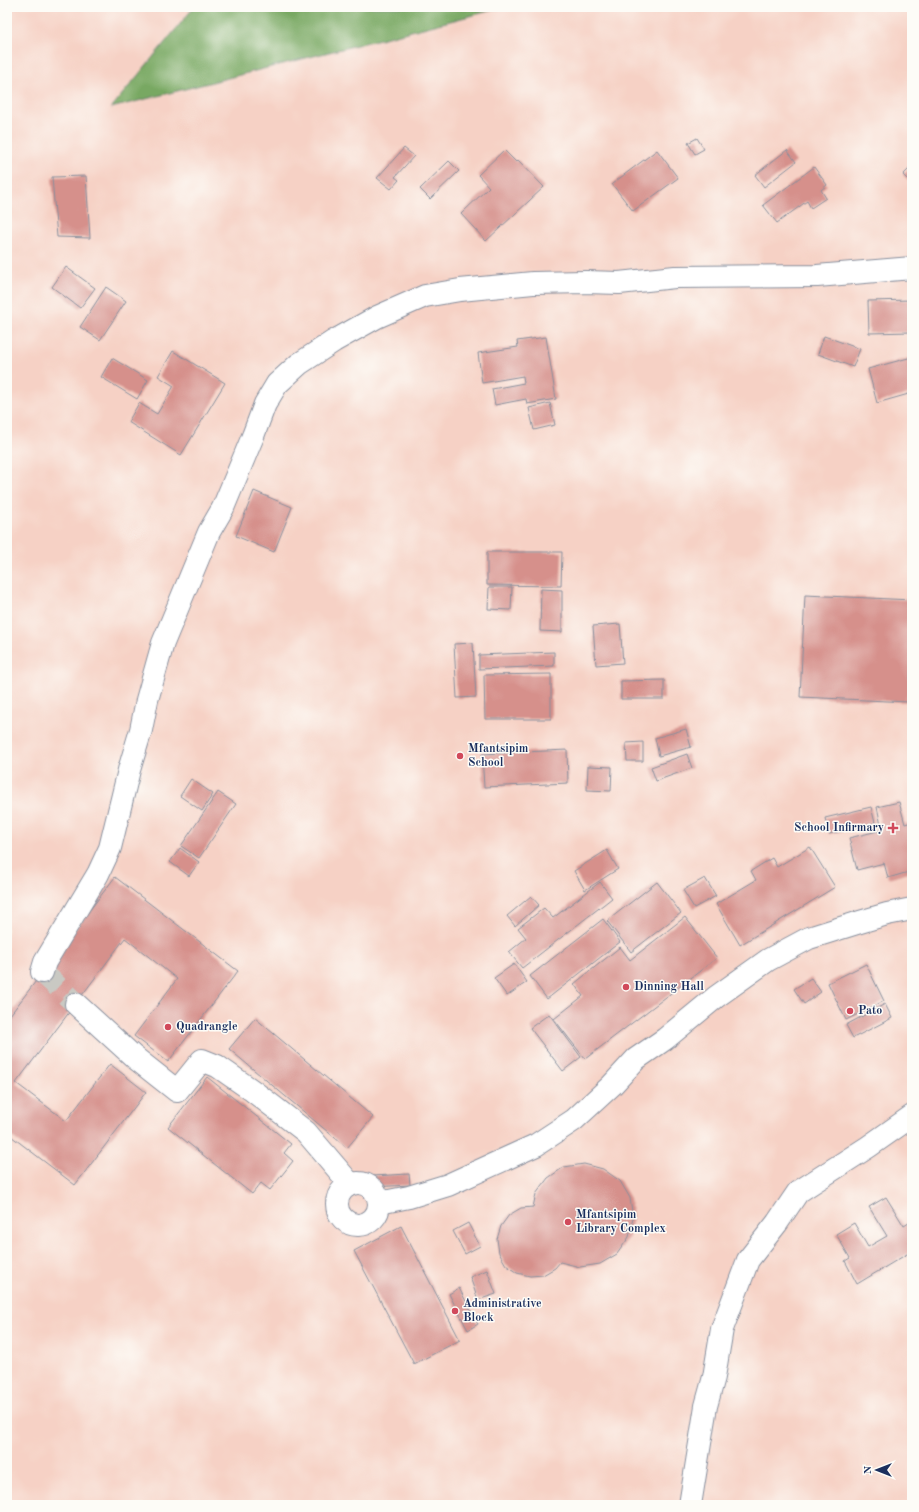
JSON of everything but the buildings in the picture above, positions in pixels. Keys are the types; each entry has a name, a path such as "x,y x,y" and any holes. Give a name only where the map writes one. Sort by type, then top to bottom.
{"lane":[{"path":"42,972 45,962 98,874 110,848 129,770 141,730 147,700 163,643 208,532 222,508 265,404 277,384 299,364 334,341 377,317 425,296 460,290 533,283 619,283 674,277 817,276 912,268"},
{"path":"379,1203 409,1197 448,1185 536,1145 574,1120 612,1085 636,1059 665,1039 716,997 768,960 810,938 887,914 912,909"},
{"path":"76,1004 134,1057 177,1091 202,1060 223,1070 306,1132 346,1179 349,1185"},
{"path":"690,1505 706,1406 714,1377 722,1329 748,1260 777,1223 798,1192 912,1116"},
{"path":"359,1183 369,1186 376,1194 379,1203 377,1213 371,1222 362,1226 351,1225 342,1220 337,1211 337,1200 341,1191 349,1185 359,1183"}],"shaded area":[{"name":"Mfantsipim School","path":"7,7 912,7 912,1505 7,1505"}],"green space":[{"path":"194,7 505,7 111,108"}],"tunnel":[{"path":"42,972 76,1004"}],"place":[{"name":"Mfantsipim School","path":"460,756"},
{"name":"School Infirmary","path":"893,828"},
{"name":"Dinning Hall","path":"626,987"},
{"name":"Pato","path":"850,1011"},
{"name":"Quadrangle","path":"168,1027"},
{"name":"Mfantsipim Library Complex","path":"568,1222"},
{"name":"Administrative Block","path":"455,1311"}]}
